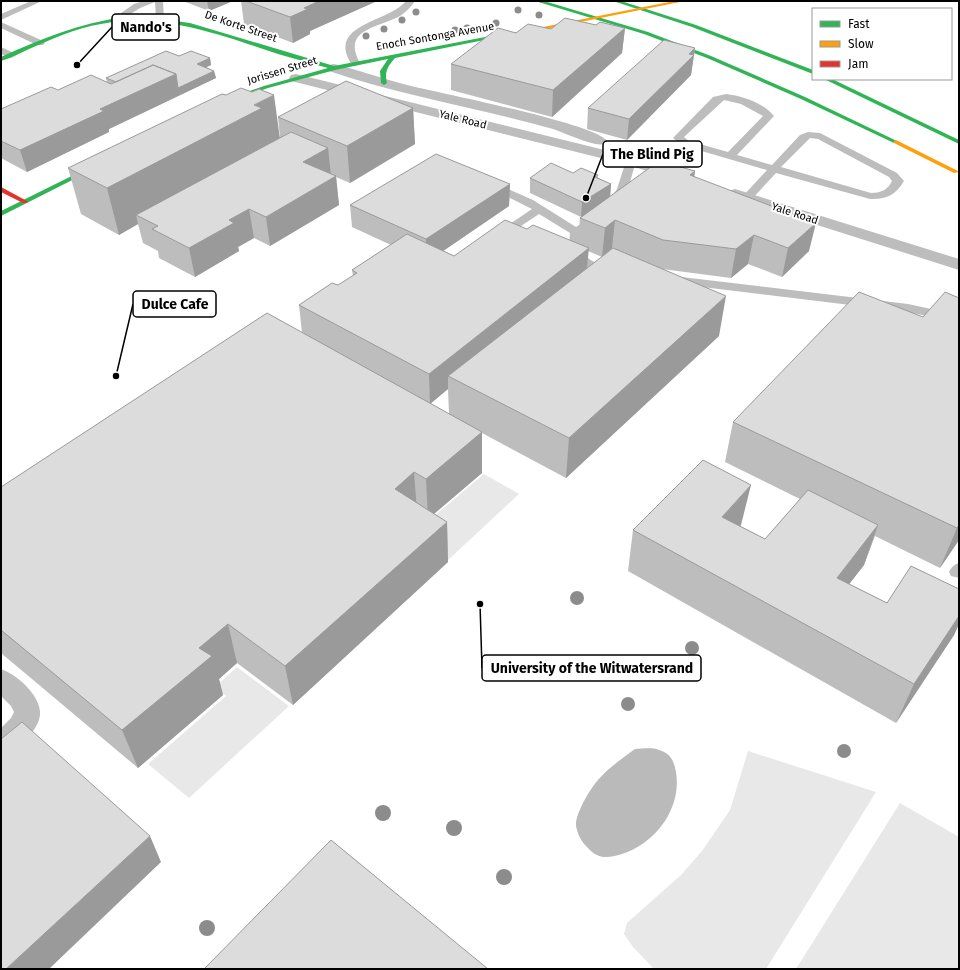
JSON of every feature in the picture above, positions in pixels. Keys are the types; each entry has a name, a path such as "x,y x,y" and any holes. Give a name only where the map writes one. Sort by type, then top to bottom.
{"main road":[{"path":"538,1 574,10 667,41 755,76 956,172"},
{"path":"616,1 694,26 812,72"},
{"name":"Enoch Sontonga Avenue","path":"334,68 679,2"},
{"name":"De Korte Street","path":"1,58 66,32 101,22 134,18 170,19 196,24 334,68"},
{"path":"278,64 280,52"},
{"path":"384,83 381,75 382,68 394,56"},
{"name":"Jorissen Street","path":"216,106 230,99 296,78 334,68"},
{"path":"230,99 262,80"},
{"path":"829,80 959,142"},
{"path":"1,214 110,160"},
{"path":"1,189 25,202"}],"street":[{"name":"Yale Road","path":"334,68 362,78 510,113 568,129 592,138 631,161"},
{"name":"Yale Road","path":"296,78 631,161 696,181"},
{"name":"Yale Road","path":"718,188 959,265"},
{"path":"1,680 24,702 27,708 28,716 22,727 1,745"}],"lane":[{"path":"1,17 38,1"},
{"path":"115,20 137,6 151,1"},
{"path":"159,1 160,19"},
{"path":"355,63 348,50 350,40 357,31 402,11 411,1"},
{"path":"1,25 40,43"},
{"path":"1,50 11,54"},
{"path":"730,156 769,116 765,111 736,98 722,97 717,99 678,138 685,143 730,156 774,168 877,196 888,194 898,181 893,175 814,135 804,137 774,168 747,198"},
{"path":"621,273 593,268 584,263 575,250 574,244 576,232 610,208 618,198 624,185 631,161"},
{"path":"481,180 514,194 540,208 576,232"},
{"path":"489,243 540,208"},
{"path":"595,281 607,271"},
{"path":"658,278 908,308 940,315 959,323"}],"shaded area":[{"path":"484,474 519,494 448,560 399,529 428,521"},
{"path":"237,667 289,706 189,798 148,764 226,696 215,687"},
{"path":"650,748 663,751 673,761 677,785 671,811 656,833 646,842 622,854 608,857 599,856 591,851 580,838 576,821 580,809 587,795 598,780 611,767 635,749"},
{"path":"748,751 876,792 766,969 654,969 633,947 624,934 627,923 681,875 702,851 730,810"},
{"path":"900,803 959,837 959,969 796,969"}],"building":[{"path":"246,1 319,1 304,8 308,9 290,17"},
{"path":"565,18 596,25 600,22 625,28 553,90 451,64 498,28 516,33 528,24 551,29"},
{"path":"664,40 695,48 689,54 694,55 629,119 588,108"},
{"path":"166,51 179,56 191,51 210,58 197,64 214,71 178,88 176,74 153,65 116,82 106,78"},
{"path":"153,65 176,74 100,109 104,111 20,150 1,141 1,109 51,87 58,90 91,75 111,84"},
{"path":"346,81 413,108 347,146 278,117"},
{"path":"241,88 252,92 259,89 274,95 254,105 262,108 107,188 68,168 222,94 226,95"},
{"path":"291,132 328,148 303,162 336,176 266,217 249,209 229,220 234,223 189,248 152,229 158,226 136,215"},
{"path":"436,154 510,184 426,239 350,205"},
{"path":"659,161 695,171 690,175 816,223 788,248 754,235 736,249 663,240 615,220 605,228 580,218"},
{"path":"551,163 573,173 581,168 598,175 595,177 611,184 582,202 530,178"},
{"path":"505,220 527,229 533,225 589,248 429,374 299,305 332,283 338,285 357,273 352,270 407,234 454,256"},
{"path":"613,248 726,296 569,438 448,376"},
{"path":"859,292 923,317 945,292 959,298 959,525 957,528 733,422"},
{"path":"267,313 482,432 426,479 414,472 395,489 447,522 285,666 228,624 199,648 212,656 122,730 1,630 1,487"},
{"path":"703,460 751,485 722,517 765,539 808,490 878,525 837,578 887,603 911,566 959,589 959,616 914,684 633,530"},
{"path":"22,722 150,836 6,969 1,969 1,739"},
{"path":"331,840 488,969 204,969"}],"traffic: fast":[{"path":"538,1 646,33 709,57 803,98 896,142"},
{"path":"616,1 694,26 812,72"},
{"path":"1,59 50,38 88,25 124,19 146,19 168,21 211,30 334,68"},
{"path":"224,102 266,87 334,68 506,35"},
{"path":"384,83 384,68 394,56"},
{"path":"829,80 959,142"},
{"path":"1,214 98,165"}],"traffic: slow":[{"path":"506,35 682,1"},
{"path":"896,142 956,172"}],"traffic: jam":[{"path":"1,189 25,202"}],"place":[{"name":"Nando's","path":"77,65"},
{"name":"The Blind Pig","path":"586,198"},
{"name":"Dulce Cafe","path":"116,376"},
{"name":"University of the Witwatersrand","path":"480,604"}]}
